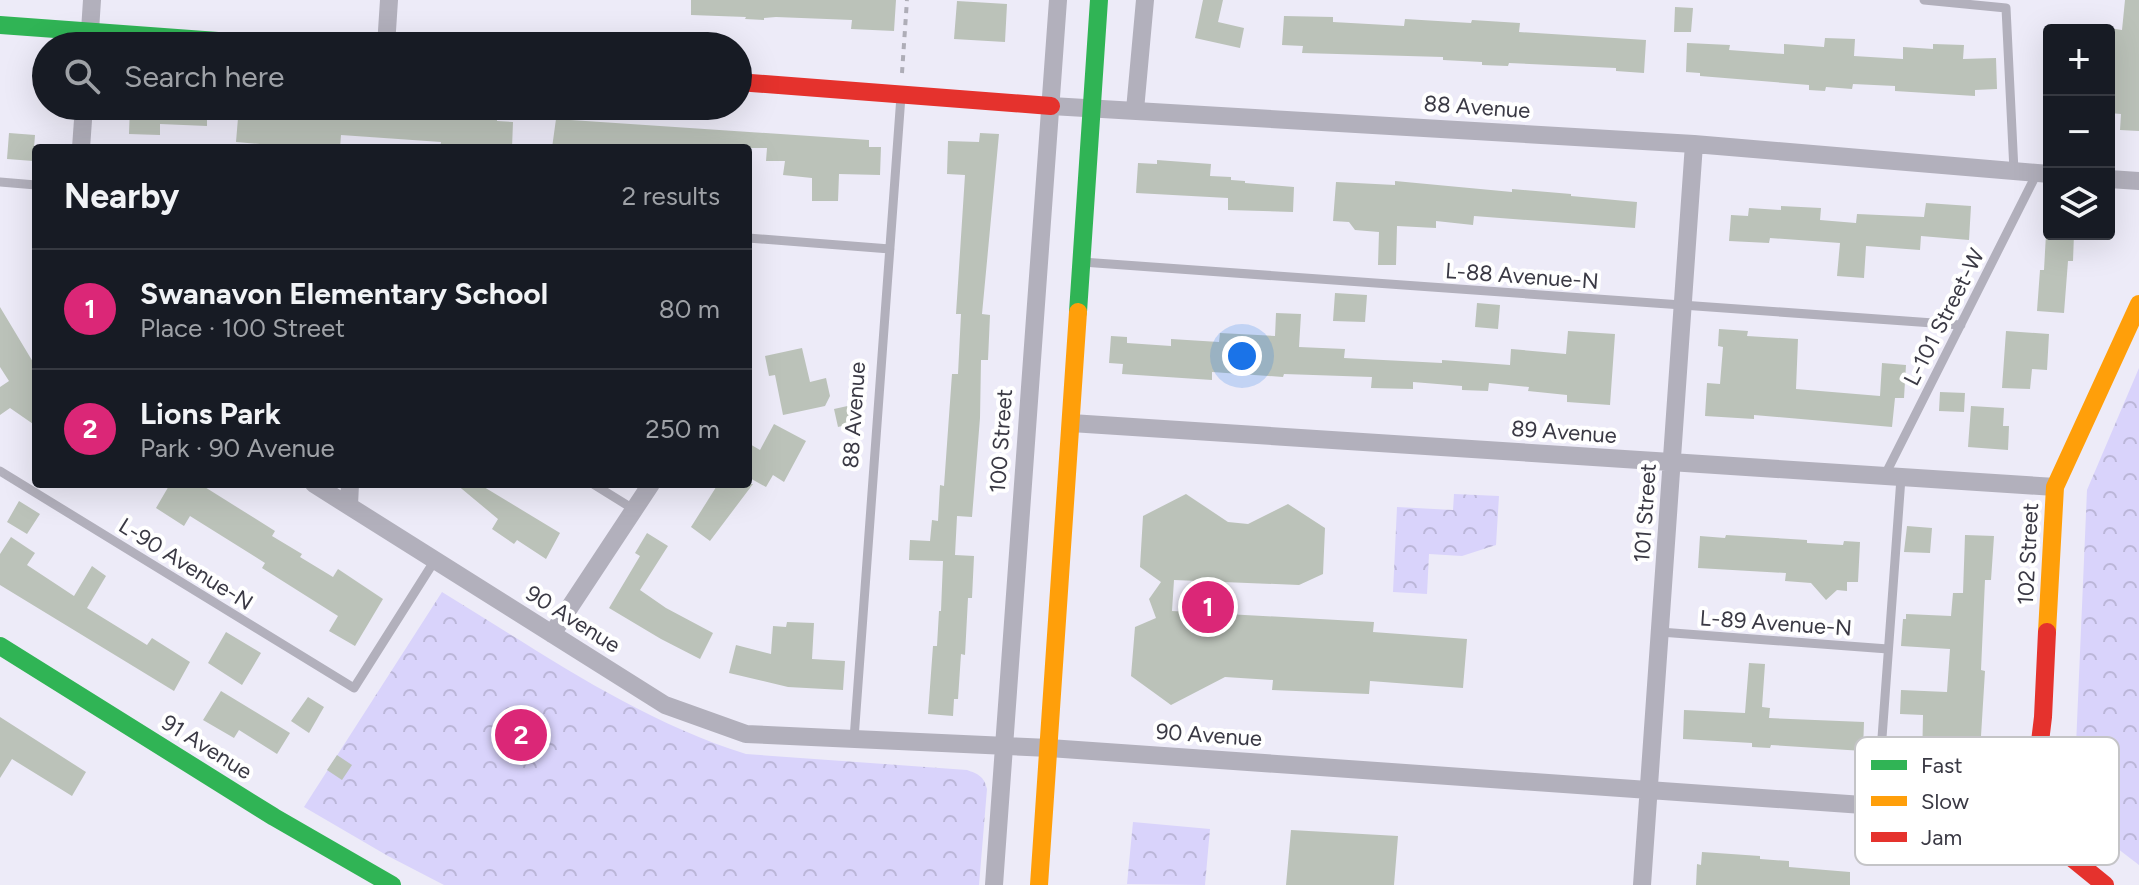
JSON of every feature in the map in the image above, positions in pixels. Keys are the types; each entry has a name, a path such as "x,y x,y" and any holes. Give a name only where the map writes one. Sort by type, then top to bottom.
{"street":[{"path":"89,32 92,0"},
{"path":"387,32 389,0"},
{"name":"100 Street","path":"994,885 1058,0"},
{"path":"1039,885 1099,0"},
{"path":"1135,110 1145,0"},
{"path":"0,25 48,32"},
{"name":"88 Avenue","path":"752,83 1051,106 1694,144 2043,174"},
{"path":"81,144 83,120"},
{"name":"101 Street","path":"1642,885 1694,144"},
{"path":"2115,179 2139,181"},
{"name":"102 Street","path":"2041,737 2055,487 2139,304"},
{"name":"89 Avenue","path":"1071,423 2055,487"},
{"name":"90 Avenue","path":"321,488 665,705 746,734 1049,748 1855,805"},
{"path":"349,505 350,488"},
{"path":"552,634 649,488"},
{"name":"91 Avenue","path":"0,646 274,817 389,884"},
{"path":"2080,865 2105,885"}],"lane":[{"path":"1924,0 2006,8 2014,171"},
{"name":"88 Avenue","path":"854,739 901,94"},
{"name":"L-101 Street-W","path":"1882,737 1888,649 1892,478 1961,325 2043,174"},
{"path":"0,182 32,185"},
{"path":"752,238 890,249"},
{"name":"L-88 Avenue-N","path":"1081,262 1961,325"},
{"name":"L-90 Avenue-N","path":"0,471 354,688 435,560"},
{"path":"599,488 635,510"},
{"name":"L-89 Avenue-N","path":"1660,632 1888,649"}],"path":[{"path":"901,94 907,0"}],"green space":[{"path":"2139,368 2139,865 2119,850 2119,737 2076,737 2087,490"},
{"path":"1454,494 1499,496 1496,545 1462,556 1429,554 1427,594 1393,592 1397,507 1453,510"},
{"path":"442,592 627,703 705,740 746,754 967,770 977,774 987,789 979,885 444,885 388,856 304,807"},
{"path":"1133,822 1210,829 1205,885 1127,884"}],"building":[{"path":"691,0 896,0 894,31 851,29 852,20 776,17 764,20 691,15"},
{"path":"1203,0 1223,0 1218,22 1244,28 1240,48 1195,38"},
{"path":"2125,0 2139,0 2139,131 2120,130 2121,114 2115,114 2115,29 2122,30"},
{"path":"957,1 1007,4 1005,42 954,39"},
{"path":"1675,7 1693,8 1691,32 1674,32"},
{"path":"1284,16 1333,17 1333,22 1404,26 1405,19 1520,23 1519,32 1646,40 1644,73 1616,71 1616,68 1509,63 1508,66 1482,65 1482,62 1443,60 1443,57 1302,53 1303,46 1282,45"},
{"path":"1825,38 1855,39 1854,56 1903,59 1903,47 1933,49 1933,44 1964,45 1963,59 1996,58 1997,89 1975,90 1975,96 1895,91 1895,86 1853,84 1852,89 1826,87 1825,91 1809,90 1809,85 1700,76 1700,73 1686,72 1687,43 1730,45 1729,50 1784,54 1784,44 1824,47"},
{"path":"130,120 207,120 207,126 160,124 160,135 129,134"},
{"path":"238,120 513,122 512,144 441,144 341,135 340,144 236,142"},
{"path":"556,120 869,140 869,147 881,147 880,175 839,174 838,201 812,201 812,178 783,175 785,161 766,161 767,148 752,148 752,144 553,144"},
{"path":"9,133 35,135 32,161 7,159"},
{"path":"980,133 999,134 982,314 990,315 988,360 981,360 972,517 957,516 955,555 974,556 965,655 961,654 958,699 954,699 953,716 928,714 933,646 937,646 941,611 943,561 909,560 910,540 930,541 932,520 938,521 940,485 944,486 952,374 958,374 961,314 956,314 965,175 947,174 948,141 979,142"},
{"path":"1157,160 1211,164 1210,176 1294,187 1293,212 1228,210 1228,198 1136,193 1138,163 1157,164"},
{"path":"1395,181 1637,202 1635,228 1474,216 1473,225 1436,221 1436,228 1397,226 1396,265 1378,265 1379,232 1355,230 1349,222 1333,221 1336,182 1395,185"},
{"path":"1926,203 1971,206 1969,240 1921,236 1920,250 1866,246 1864,278 1837,276 1840,243 1770,238 1769,243 1729,241 1731,215 1748,216 1749,208 1821,208 1820,220 1856,223 1857,214 1924,217"},
{"path":"2046,240 2074,240 2073,261 2068,261 2064,313 2037,311 2040,270 2044,270"},
{"path":"1335,293 1367,295 1365,322 1333,321"},
{"path":"1477,303 1500,305 1498,329 1475,327"},
{"path":"0,307 32,360 32,423 10,408 0,415 0,387 9,381 0,367"},
{"path":"1276,313 1301,314 1299,347 1345,349 1344,358 1510,365 1511,349 1566,354 1568,331 1615,334 1610,405 1567,402 1567,395 1489,383 1488,391 1413,382 1413,389 1371,388 1372,377 1284,374 1283,377 1212,372 1212,380 1122,374 1123,364 1109,363 1111,336 1127,337 1127,343 1171,346 1171,339 1219,342 1220,333 1275,336"},
{"path":"1719,329 1748,331 1747,336 1798,339 1796,389 1880,396 1882,363 1906,365 1904,398 1895,398 1892,427 1754,415 1754,419 1705,416 1707,383 1720,384 1723,347 1718,346"},
{"path":"2006,331 2049,334 2047,370 2032,369 2030,389 2002,388"},
{"path":"802,348 810,382 826,378 830,396 825,406 783,415 775,375 769,376 765,356"},
{"path":"1940,392 1965,393 1964,412 1939,411"},
{"path":"861,403 864,420 838,427 834,409"},
{"path":"1971,406 2004,408 2003,426 2009,426 2008,450 1968,447"},
{"path":"774,424 806,441 784,482 773,475 766,487 752,479 752,445 760,450"},
{"path":"168,488 206,488 275,531 272,536 302,554 300,557 333,577 338,569 383,599 355,646 329,631 338,616 262,568 265,563 190,516 184,526 156,508"},
{"path":"461,488 486,488 560,533 546,559 517,540 514,544 492,529 498,519"},
{"path":"715,488 750,488 710,541 691,527"},
{"path":"1186,494 1228,522 1248,524 1288,504 1325,528 1323,574 1299,585 1174,580 1172,611 1374,622 1373,632 1467,639 1463,688 1370,681 1369,694 1272,690 1273,680 1225,677 1171,705 1131,676 1135,627 1156,618 1149,599 1161,582 1140,567 1143,516"},
{"path":"19,501 40,514 27,534 7,522"},
{"path":"1907,526 1932,528 1930,553 1904,552"},
{"path":"647,533 668,546 640,590 713,633 700,659 609,608 640,556 635,553"},
{"path":"1726,535 1843,545 1844,541 1860,542 1858,582 1847,582 1847,591 1837,590 1826,600 1811,583 1785,581 1786,573 1698,568 1700,536 1725,538"},
{"path":"1965,535 1994,536 1991,580 1985,580 1981,670 1985,671 1981,736 1984,737 1923,737 1923,715 1900,714 1901,690 1947,692 1950,649 1901,646 1903,619 1906,619 1906,614 1951,616 1953,593 1963,593"},
{"path":"11,537 35,553 27,565 74,596 92,566 106,576 87,608 147,645 152,638 190,662 174,691 0,585 0,554"},
{"path":"787,622 814,623 812,659 845,661 843,690 788,687 729,673 736,645 771,654 773,626 786,627"},
{"path":"226,632 261,653 242,685 208,663"},
{"path":"1749,663 1765,664 1762,707 1770,708 1769,718 1864,722 1863,737 1855,737 1855,750 1771,745 1770,748 1752,747 1752,743 1683,739 1684,710 1745,713"},
{"path":"221,691 290,733 277,754 239,730 234,738 203,720"},
{"path":"308,697 324,707 309,733 291,721"},
{"path":"0,717 86,772 72,796 12,759 0,778"},
{"path":"337,755 352,765 342,780 327,770"},
{"path":"1291,830 1398,836 1394,885 1286,885"},
{"path":"1702,852 1760,856 1760,859 1789,861 1789,867 1850,872 1850,885 1696,885 1697,864 1701,865"}],"traffic: fast":[{"path":"1078,312 1099,0"},
{"path":"0,25 96,32"},
{"path":"0,646 274,817 392,885"}],"traffic: slow":[{"path":"2047,632 2055,487 2139,304"},
{"path":"1039,885 1078,312"}],"traffic: jam":[{"path":"752,83 1051,106"},
{"path":"2041,737 2047,632"},
{"path":"2080,865 2105,885"}],"place":[{"name":"Swanavon Elementary School","path":"1208,607"},
{"name":"Lions Park","path":"521,735"}]}
